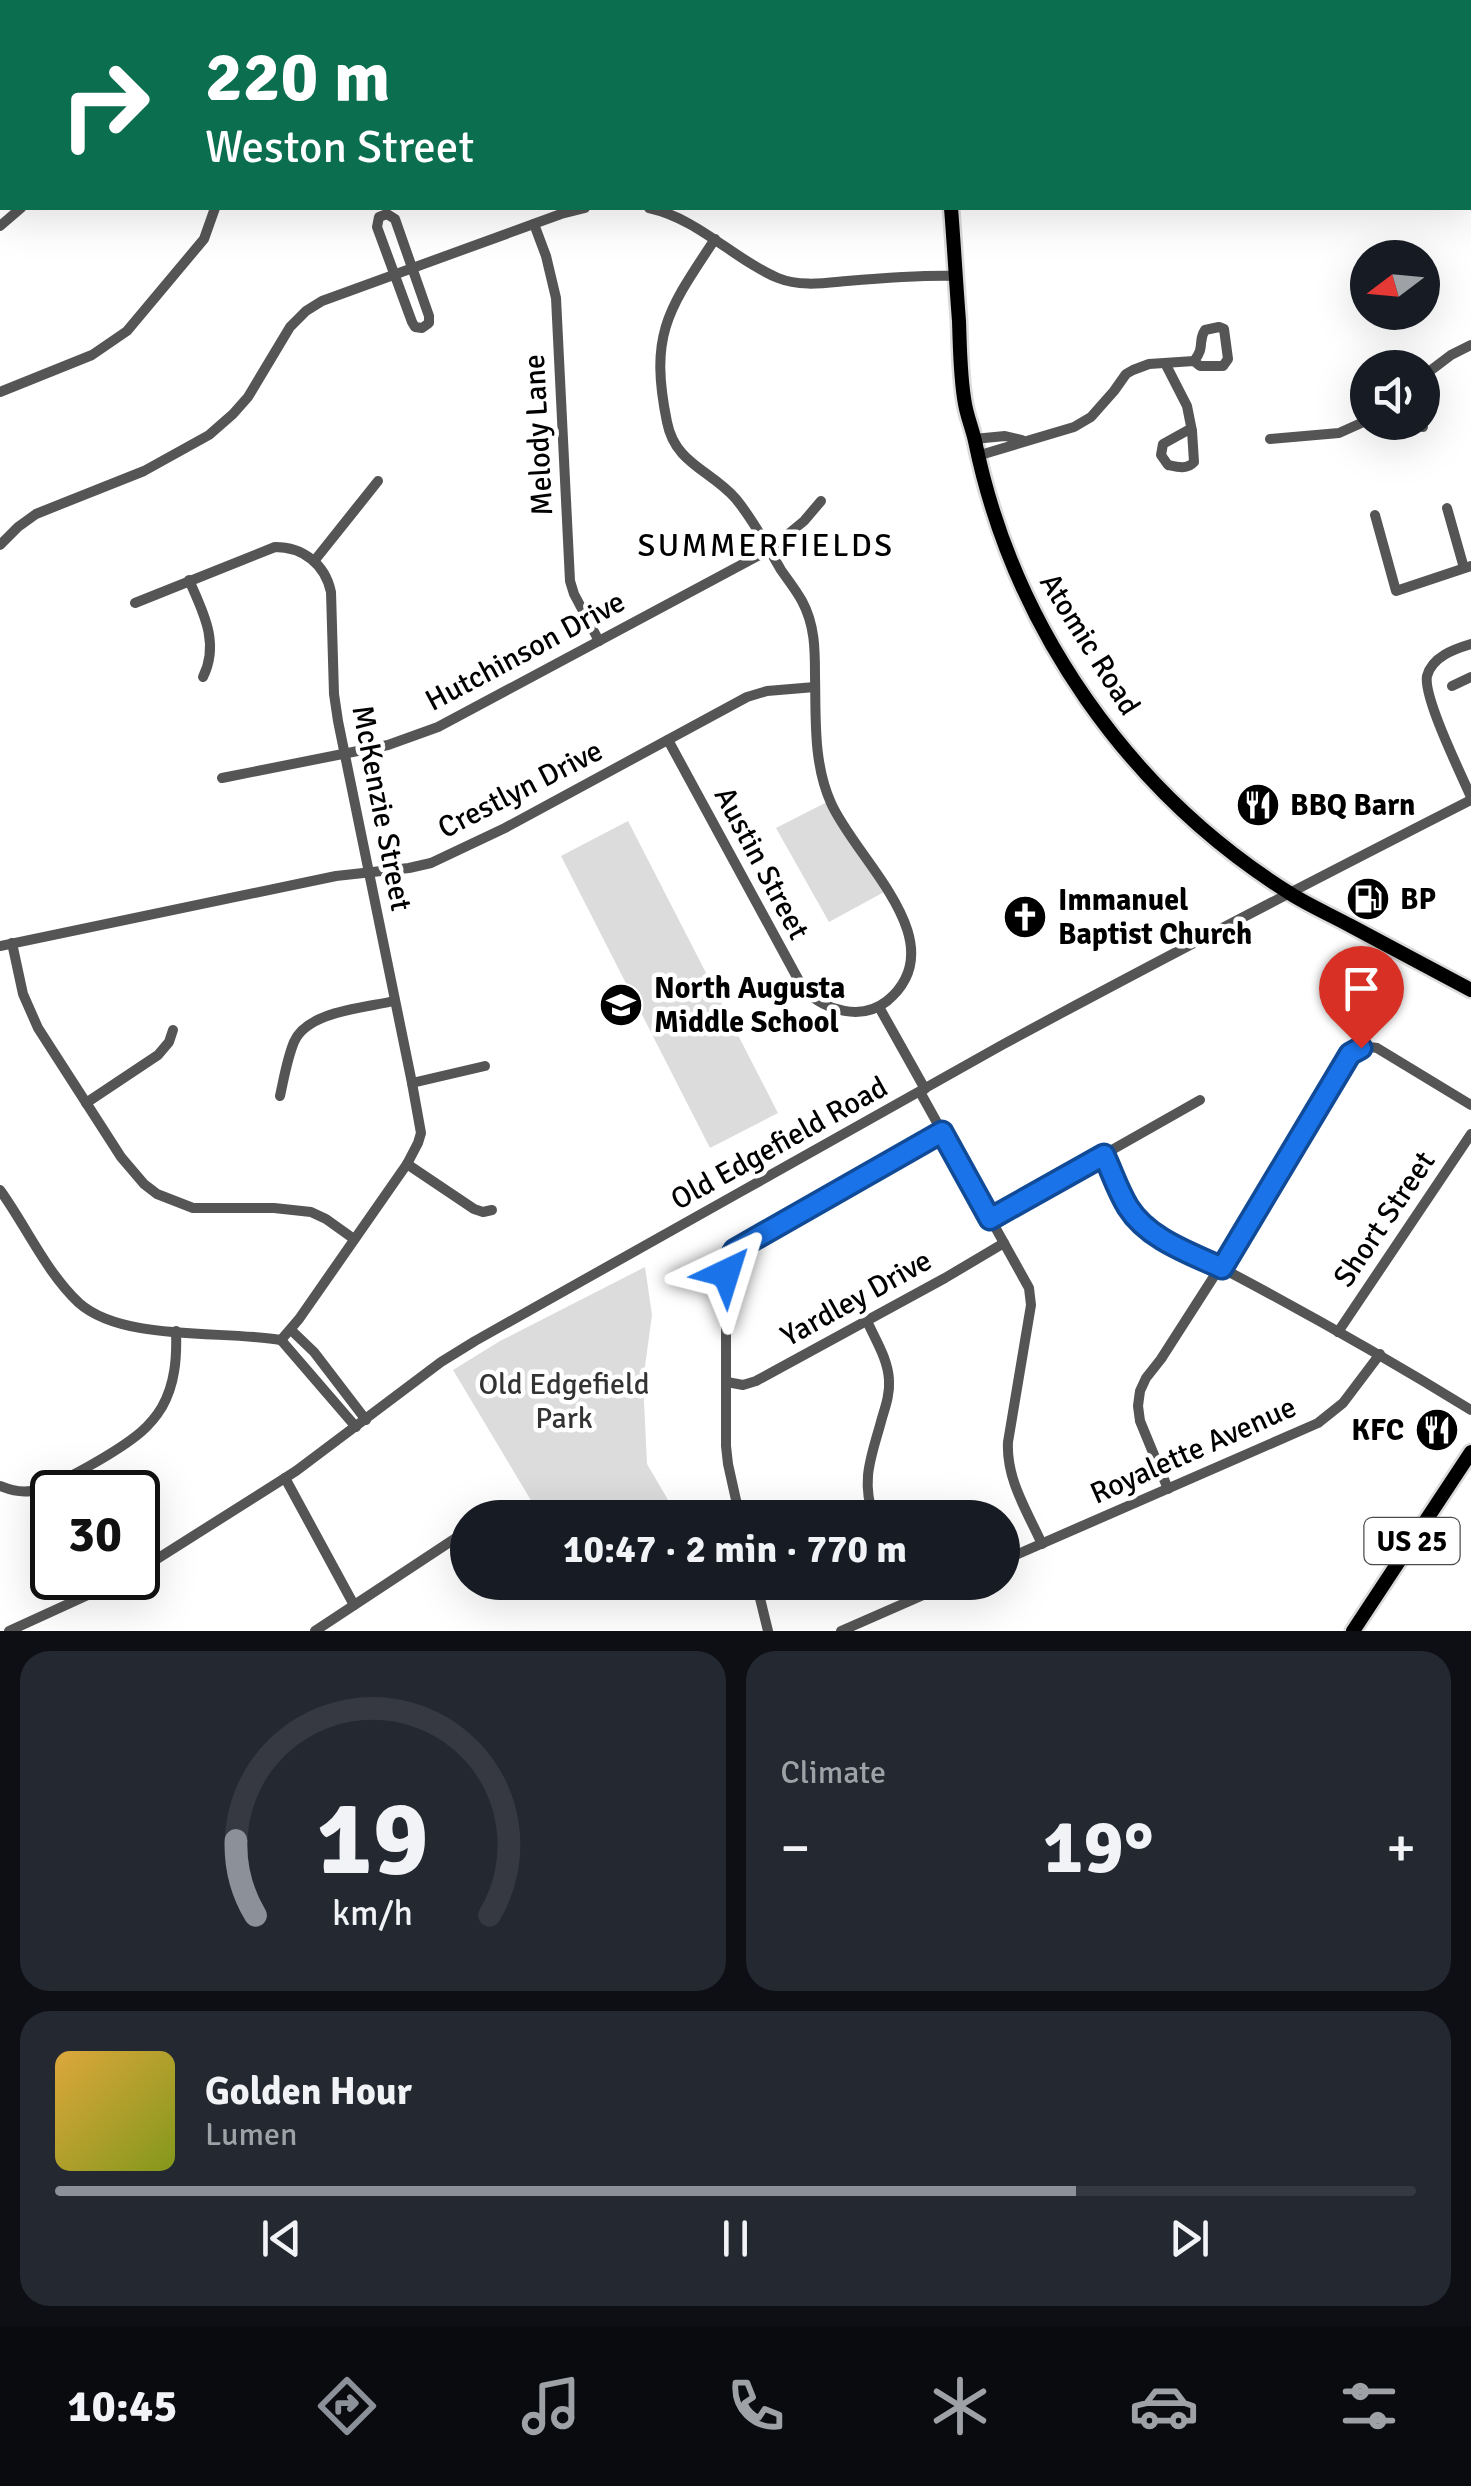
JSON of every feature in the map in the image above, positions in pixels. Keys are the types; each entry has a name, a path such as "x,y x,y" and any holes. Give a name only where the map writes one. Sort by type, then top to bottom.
{"main road":[{"name":"Atomic Road","path":"951,210 965,405 977,456 1002,540 1020,584 1045,634 1090,706 1185,813 1218,842 1291,894 1471,990"},
{"name":"US 25","path":"1353,1631 1471,1452"}],"street":[{"path":"0,392 92,355 115,340 204,240 214,210"},
{"path":"0,545 36,514 144,471 208,435 248,397 284,336 306,311 322,301 579,210"},
{"path":"655,210 679,218 781,280 826,284 956,276"},
{"path":"390,214 395,218 414,267 429,316 425,327 418,328 412,322 377,224 379,217 390,214"},
{"name":"Melody Lane","path":"534,224 556,298 570,581 599,640"},
{"path":"716,239 668,317 660,349 660,386 668,426 684,458 729,492 744,510 809,616 814,636 817,748 828,795 849,835 902,914 911,937 911,964 904,980 879,1007 942,1132 1029,1288 1031,1305 1008,1462 1012,1480 1042,1544"},
{"path":"977,456 1074,427 1092,417 1126,374 1141,366 1194,361 1200,366 1226,364 1224,330 1219,326 1204,330 1202,351 1194,361"},
{"path":"1440,363 1471,345"},
{"path":"1165,363 1187,406 1192,432"},
{"path":"1270,440 1350,429"},
{"path":"974,439 1028,439"},
{"path":"136,604 275,547 294,549 315,560 378,481"},
{"name":"Hutchinson Drive","path":"222,778 388,746 422,734 769,550 821,502"},
{"path":"1375,515 1396,591 1467,567 1447,508"},
{"name":"McKenzie Street","path":"281,1340 407,1164 420,1133 334,694 331,592 327,577 315,560"},
{"path":"189,580 210,631 209,664 203,677"},
{"path":"1471,644 1452,651 1432,666 1427,689 1471,798"},
{"path":"1452,686 1471,677"},
{"name":"Crestlyn Drive","path":"6,944 431,863 505,828 738,701 756,693 815,687"},
{"name":"Austin Street","path":"668,740 804,990 818,1002 838,1010 879,1007"},
{"name":"Old Edgefield Road","path":"160,1557 285,1478 460,1349 1024,1034 1471,798"},
{"path":"6,944 31,1015 135,1175 157,1194 193,1208 303,1210 326,1219 354,1240"},
{"path":"280,1096 294,1042 307,1026 337,1014 394,1001"},
{"path":"86,1103 158,1055 173,1030"},
{"path":"1168,1490 1140,1421 1140,1391 1221,1268 1350,1054 1367,1047 1377,1048 1471,1105"},
{"path":"412,1083 485,1066"},
{"path":"990,1219 1200,1100"},
{"path":"736,1500 726,1446 728,1261 735,1250 942,1132"},
{"name":"Short Street","path":"1338,1332 1471,1134"},
{"path":"1104,1155 1127,1205 1140,1222 1162,1239 1380,1354 1471,1410"},
{"path":"407,1164 474,1209 492,1210"},
{"path":"0,1190 45,1260 82,1305 104,1318 130,1326 281,1340 361,1424"},
{"name":"Yardley Drive","path":"728,1382 756,1382 1004,1243"},
{"path":"867,1321 887,1365 890,1382 868,1474 868,1500"},
{"path":"291,1330 314,1352 361,1424"},
{"path":"0,1486 24,1492 46,1487 145,1429 164,1404 173,1379 176,1331"},
{"name":"Royalette Avenue","path":"1020,1554 1318,1423 1342,1402 1380,1354"},
{"path":"285,1478 354,1605"},
{"path":"314,1631 450,1542"},
{"path":"9,1631 77,1600"},
{"path":"760,1600 768,1631"},
{"path":"841,1631 911,1600"}],"green space":[{"path":"827,802 886,891 829,922 776,828"},
{"path":"628,821 778,1113 710,1148 561,856"},
{"name":"Old Edgefield Park","path":"645,1267 652,1315 643,1381 647,1464 668,1500 531,1500 453,1370 500,1341"}],"place":[{"name":"BBQ Barn","path":"1258,805"},
{"name":"BP","path":"1368,899"},
{"name":"Immanuel Baptist Church","path":"1025,917"},
{"name":"North Augusta Middle School","path":"621,1005"},
{"name":"KFC","path":"1437,1430"}],"district":[{"name":"SUMMERFIELDS","path":"766,545"}],"route":[{"path":"726,1273 735,1250 942,1132 990,1219 1104,1155 1127,1205 1140,1222 1162,1239 1222,1268 1350,1054 1361,1048"}]}
